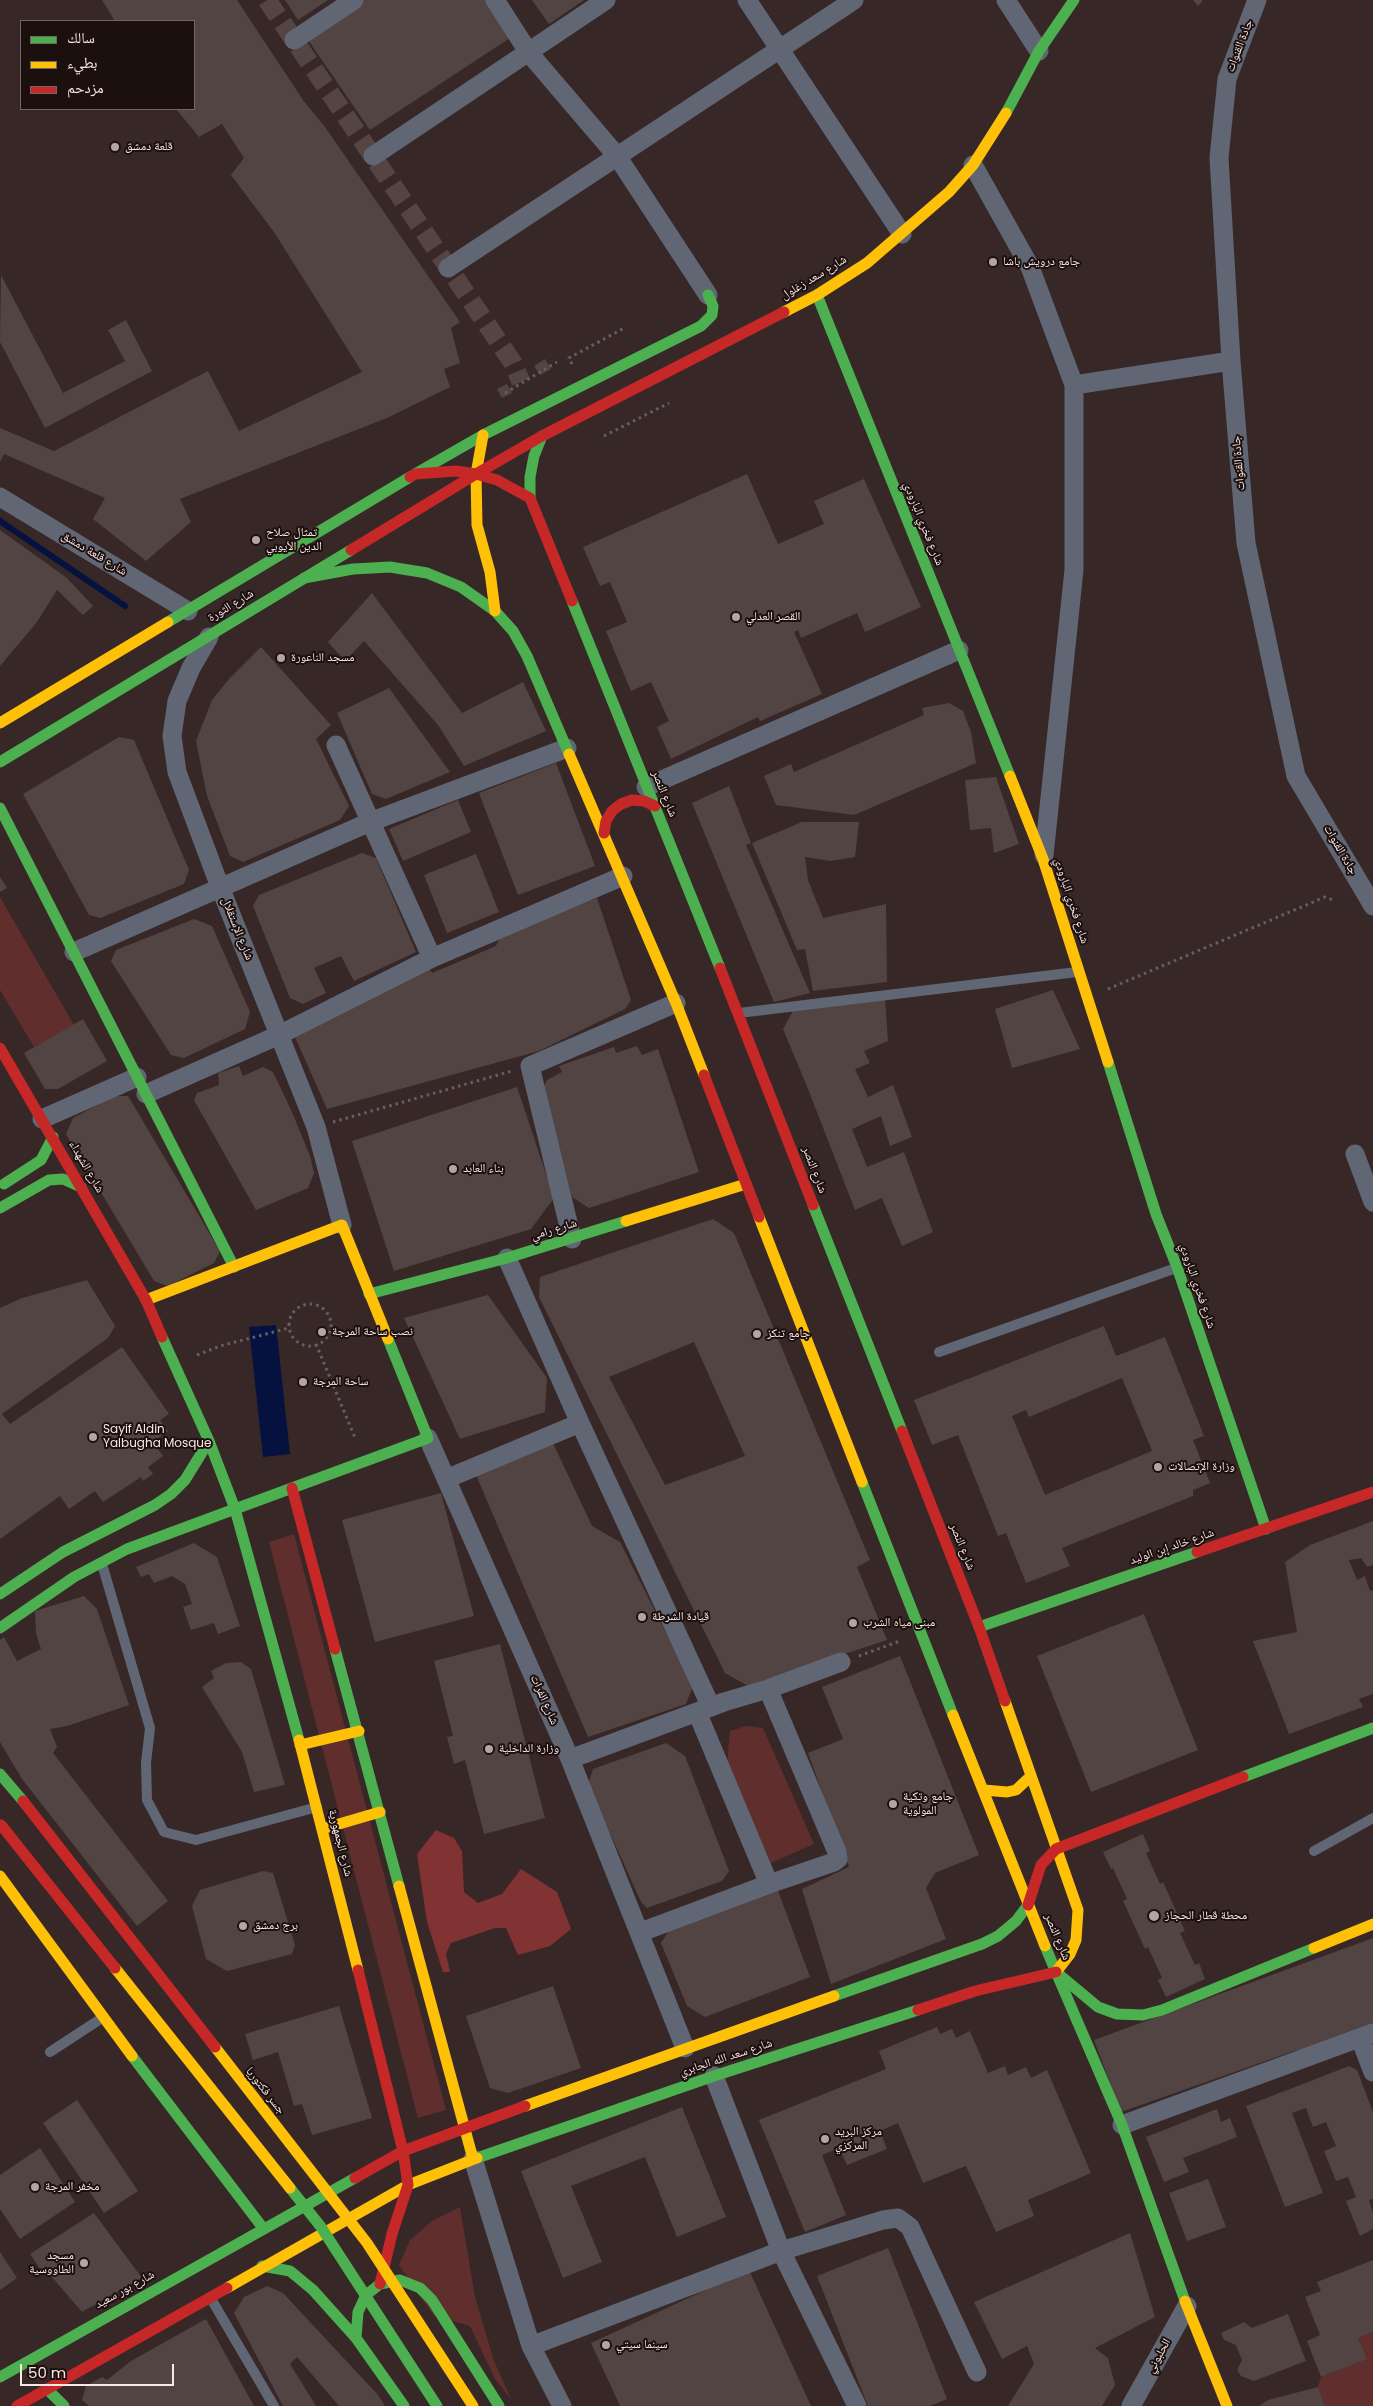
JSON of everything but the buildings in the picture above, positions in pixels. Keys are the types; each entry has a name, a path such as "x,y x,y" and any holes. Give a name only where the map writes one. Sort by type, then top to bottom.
{"main road":[{"name":"شارع سعد زغلول","path":"476,474 542,436 817,295 867,262 949,192 973,166 998,128 1039,51 1074,0"},
{"name":"شارع الثورة","path":"0,723 483,435 702,326 712,315 713,306 708,295"},
{"name":"شارع فخري البارودي","path":"817,295 1043,859 1089,997 1156,1214 1177,1267 1266,1529"},
{"path":"483,435 476,474 477,525 490,572 495,611"},
{"path":"530,498 530,477 534,456 542,436"},
{"path":"415,474 442,471 476,474 497,480 530,498"},
{"name":"شارع الثورة","path":"0,762 476,474"},
{"path":"505,497 513,495 530,498"},
{"name":"شارع النصر","path":"304,578 353,569 390,567 427,573 461,587 495,611 513,631 527,656 676,1003 1028,1905 1056,1972 1070,1954 1079,1923 1078,1910 979,1627 738,1013 530,498"},
{"path":"477,525 484,510 490,504"},
{"path":"604,833 606,821 612,811 621,804 632,800 644,801 655,806"},
{"path":"0,808 234,1267"},
{"name":"شارع الشهداء","path":"0,1048 53,1136 146,1300"},
{"path":"0,1187 41,1160 53,1136"},
{"path":"0,1208 49,1180 63,1179 82,1187"},
{"name":"شارع رامي","path":"369,1294 507,1258 746,1184"},
{"path":"0,1628 74,1577 127,1549 236,1509 365,1461 428,1438 342,1225 146,1300 210,1441 236,1509"},
{"path":"0,1594 63,1552 163,1500 185,1480 210,1441"},
{"path":"292,1488 473,2159"},
{"name":"شارع خالد إبن الوليد","path":"979,1627 1373,1492"},
{"name":"شارع الجمهورية","path":"236,1509 317,1807 403,2152 408,2185"},
{"path":"1028,1905 1041,1865 1056,1849 1100,1830 1373,1728"},
{"path":"300,1746 359,1731"},
{"name":"جسر فكتوريا","path":"0,1774 367,2243 474,2406"},
{"path":"984,1790 1006,1792 1016,1790 1031,1776"},
{"path":"322,1829 380,1812"},
{"path":"0,1825 321,2227 437,2406"},
{"path":"0,1876 103,2017 263,2228"},
{"name":"شارع سعد الله الجابري","path":"403,2152 685,2048 982,1944 998,1936 1016,1921 1028,1905"},
{"path":"1056,1972 1098,2006 1117,2014 1143,2015 1162,2010 1373,1924"},
{"path":"1056,1972 1122,2125 1187,2306 1227,2406"},
{"name":"شارع سعد الله الجابري","path":"262,2266 408,2185 473,2159 714,2076 975,1991 1056,1972"},
{"name":"شارع بور سعيد","path":"0,2377 263,2228 403,2152"},
{"path":"380,2284 392,2234 408,2185"},
{"path":"17,2406 262,2266 290,2271 313,2290 356,2338 404,2406"},
{"path":"356,2338 358,2312 366,2295 380,2284 400,2280 420,2288 432,2300 499,2406"},
{"path":"47,2390 64,2406"}],"street":[{"path":"294,40 354,0"},
{"path":"495,0 529,53 617,156 708,295"},
{"path":"373,156 606,0"},
{"path":"747,0 902,234"},
{"path":"448,268 854,0"},
{"path":"1006,0 1039,51"},
{"name":"جادة القنوات","path":"1257,0 1227,79 1219,158 1230,361 1246,543 1296,776 1373,906"},
{"path":"973,166 1030,267 1074,386 1074,570 1043,859"},
{"path":"1074,386 1230,361"},
{"name":"شارع قلعة دمشق","path":"0,497 188,611"},
{"name":"شارع الإستقلال","path":"211,635 191,668 177,701 172,736 177,772 220,887 316,1127 342,1225"},
{"path":"646,787 959,650"},
{"path":"336,745 432,958"},
{"path":"74,952 370,822 567,748"},
{"path":"146,1094 279,1035 432,958 623,876"},
{"path":"572,1239 530,1066 676,1003"},
{"path":"42,1119 137,1077"},
{"path":"1355,1154 1373,1202"},
{"path":"507,1258 704,1709 769,1884"},
{"path":"446,1479 580,1423"},
{"name":"شارع الفرات","path":"428,1438 570,1759 685,2048"},
{"path":"570,1759 704,1709 768,1689 842,1662"},
{"path":"640,1932 838,1859 838,1852 768,1689"},
{"path":"1122,2125 1366,2035 1373,2072"},
{"path":"714,2076 780,2251 851,2404"},
{"path":"473,2159 531,2346 562,2406"},
{"path":"531,2346 780,2251 883,2220 898,2218 910,2227 977,2372"},
{"name":"الحلبوني","path":"1130,2406 1187,2306"}],"lane":[{"path":"738,1013 1079,971"},
{"path":"939,1352 1177,1267"},
{"path":"101,1563 150,1728 146,1763 147,1800 164,1832 196,1840 317,1807"},
{"path":"1314,1851 1373,1818"},
{"path":"50,2052 103,2017"},
{"path":"210,2296 274,2406"}],"path":[{"path":"572,364 569,358 626,327"},
{"path":"505,393 557,362"},
{"path":"604,436 668,402"},
{"path":"1089,997 1325,897 1333,900"},
{"path":"316,1127 530,1066"},
{"path":"313,1304 326,1312 330,1327 328,1335 316,1344 309,1345 296,1340 289,1328 292,1313 298,1308 313,1304"},
{"path":"220,1346 289,1328"},
{"path":"316,1344 365,1461"},
{"path":"842,1662 922,1634"}],"shaded area":[{"path":"0,897 74,1025 34,1047 0,990"},
{"path":"276,1325 290,1454 263,1457 249,1327"},
{"path":"294,1534 446,2110 418,2118 269,1542"},
{"path":"746,1726 763,1728 814,1844 771,1863 727,1764 730,1731"},
{"path":"436,1830 454,1838 462,1851 464,1892 478,1903 502,1894 521,1869 557,1892 571,1929 550,1946 518,1955 506,1928 495,1928 451,1943 446,1954 450,1972 443,1972 427,1922 417,1854"},
{"path":"460,2207 475,2297 494,2361 512,2401 495,2379 470,2326 434,2316 399,2265 410,2240 432,2221"},
{"path":"1373,2332 1373,2406 1325,2406 1318,2387 1321,2377 1366,2359 1358,2338"}],"waterway":[{"path":"0,521 125,606"}],"tunnel":[{"path":"267,0 513,363 521,382"}],"traffic: fast":[{"path":"1006,113 1039,51 1074,0"},
{"path":"415,474 483,435 701,326 712,315 713,306 708,295"},
{"path":"817,295 1010,776"},
{"path":"530,498 530,477 534,456 542,436"},
{"path":"168,622 410,477"},
{"path":"0,762 351,550"},
{"path":"304,578 353,569 390,567 427,573 461,587 495,611 513,631 527,656 569,754"},
{"path":"572,601 720,968"},
{"path":"0,808 234,1267"},
{"path":"1108,1062 1156,1214 1177,1267 1266,1529"},
{"path":"4,1184 41,1160 53,1137"},
{"path":"0,1208 49,1180 63,1179 81,1187"},
{"path":"813,1205 902,1431"},
{"path":"369,1294 507,1258 626,1221"},
{"path":"162,1337 209,1441 235,1509 428,1438 388,1339"},
{"path":"0,1594 63,1552 155,1505 171,1494 185,1480 209,1441"},
{"path":"862,1482 953,1715"},
{"path":"0,1628 74,1577 127,1549 235,1509 299,1740"},
{"path":"979,1627 1197,1552"},
{"path":"335,1649 399,1886"},
{"path":"1243,1777 1373,1728"},
{"path":"0,1774 23,1801"},
{"path":"834,1996 982,1944 998,1936 1016,1921 1028,1905"},
{"path":"1045,1946 1056,1972 1098,2007 1117,2014 1143,2015 1162,2010 1314,1948"},
{"path":"1056,1972 1122,2125 1185,2301"},
{"path":"477,2158 714,2076 918,2010"},
{"path":"132,2056 263,2228"},
{"path":"0,2377 355,2178"},
{"path":"290,2188 321,2227 437,2406"},
{"path":"262,2266 290,2271 313,2290 356,2338 404,2406"},
{"path":"356,2338 358,2312 366,2295 380,2284 400,2280 420,2288 432,2300 499,2406"},
{"path":"47,2389 64,2406"}],"traffic: slow":[{"path":"784,312 817,295 867,263 949,192 973,165 1006,113"},
{"path":"483,435 476,474 477,525 490,572 495,611"},
{"path":"0,723 168,622"},
{"path":"569,754 676,1003 704,1075"},
{"path":"1010,776 1043,859 1108,1062"},
{"path":"626,1221 746,1184"},
{"path":"759,1217 862,1482"},
{"path":"146,1300 342,1225 388,1339"},
{"path":"1005,1701 1078,1910 1076,1940 1070,1954 1056,1972"},
{"path":"953,1715 1045,1946"},
{"path":"300,1745 359,1731"},
{"path":"299,1740 358,1970"},
{"path":"984,1790 1007,1792 1016,1790 1031,1776"},
{"path":"322,1829 380,1812"},
{"path":"0,1876 132,2056"},
{"path":"399,1886 473,2159"},
{"path":"1314,1948 1373,1924"},
{"path":"115,1968 290,2188"},
{"path":"525,2106 834,1996"},
{"path":"215,2047 367,2243 473,2406"},
{"path":"227,2288 408,2185 477,2158"},
{"path":"1185,2301 1227,2406"}],"traffic: jam":[{"path":"476,474 542,436 784,312"},
{"path":"410,477 415,474 456,471 476,474 497,480 530,498 572,601"},
{"path":"351,550 476,474"},
{"path":"604,833 606,821 612,811 621,804 632,800 644,801 655,806"},
{"path":"720,968 813,1205"},
{"path":"0,1048 146,1300 162,1337"},
{"path":"704,1075 759,1217"},
{"path":"902,1431 979,1627 1005,1701"},
{"path":"292,1488 335,1649"},
{"path":"1197,1552 1373,1492"},
{"path":"1028,1905 1041,1865 1056,1849 1243,1777"},
{"path":"23,1801 215,2047"},
{"path":"1,1825 115,1968"},
{"path":"358,1970 403,2151 408,2185 392,2234 380,2284"},
{"path":"918,2010 975,1991 1056,1972"},
{"path":"355,2178 403,2151 525,2106"},
{"path":"17,2406 227,2288"}],"place":[{"name":"قلعة دمشق","path":"115,147"},
{"name":"جامع درويش باشا","path":"993,262"},
{"name":"تمثال صلاح الدين الأيوبي","path":"256,540"},
{"name":"القصر العدلي","path":"736,617"},
{"name":"مسجد الناعورة","path":"281,658"},
{"name":"بناء العابد","path":"453,1169"},
{"name":"نصب ساحة المرجة","path":"322,1332"},
{"name":"جامع تنكز","path":"757,1334"},
{"name":"ساحة المرجة","path":"303,1382"},
{"name":"Sayif Aldin Yalbugha Mosque","path":"93,1437"},
{"name":"وزارة الإتصالات","path":"1158,1467"},
{"name":"قيادة الشرطة","path":"642,1617"},
{"name":"مبنى مياه الشرب","path":"853,1623"},
{"name":"وزارة الداخلية","path":"489,1749"},
{"name":"جامع وتكية المولوية","path":"893,1804"},
{"name":"محطة قطار الحجاز","path":"1154,1916"},
{"name":"برج دمشق","path":"243,1926"},
{"name":"مركز البريد المركزي","path":"825,2139"},
{"name":"مخفر المرجة","path":"35,2187"},
{"name":"مسجد الطاووسية","path":"84,2263"},
{"name":"سينما سيتي","path":"606,2345"}]}
